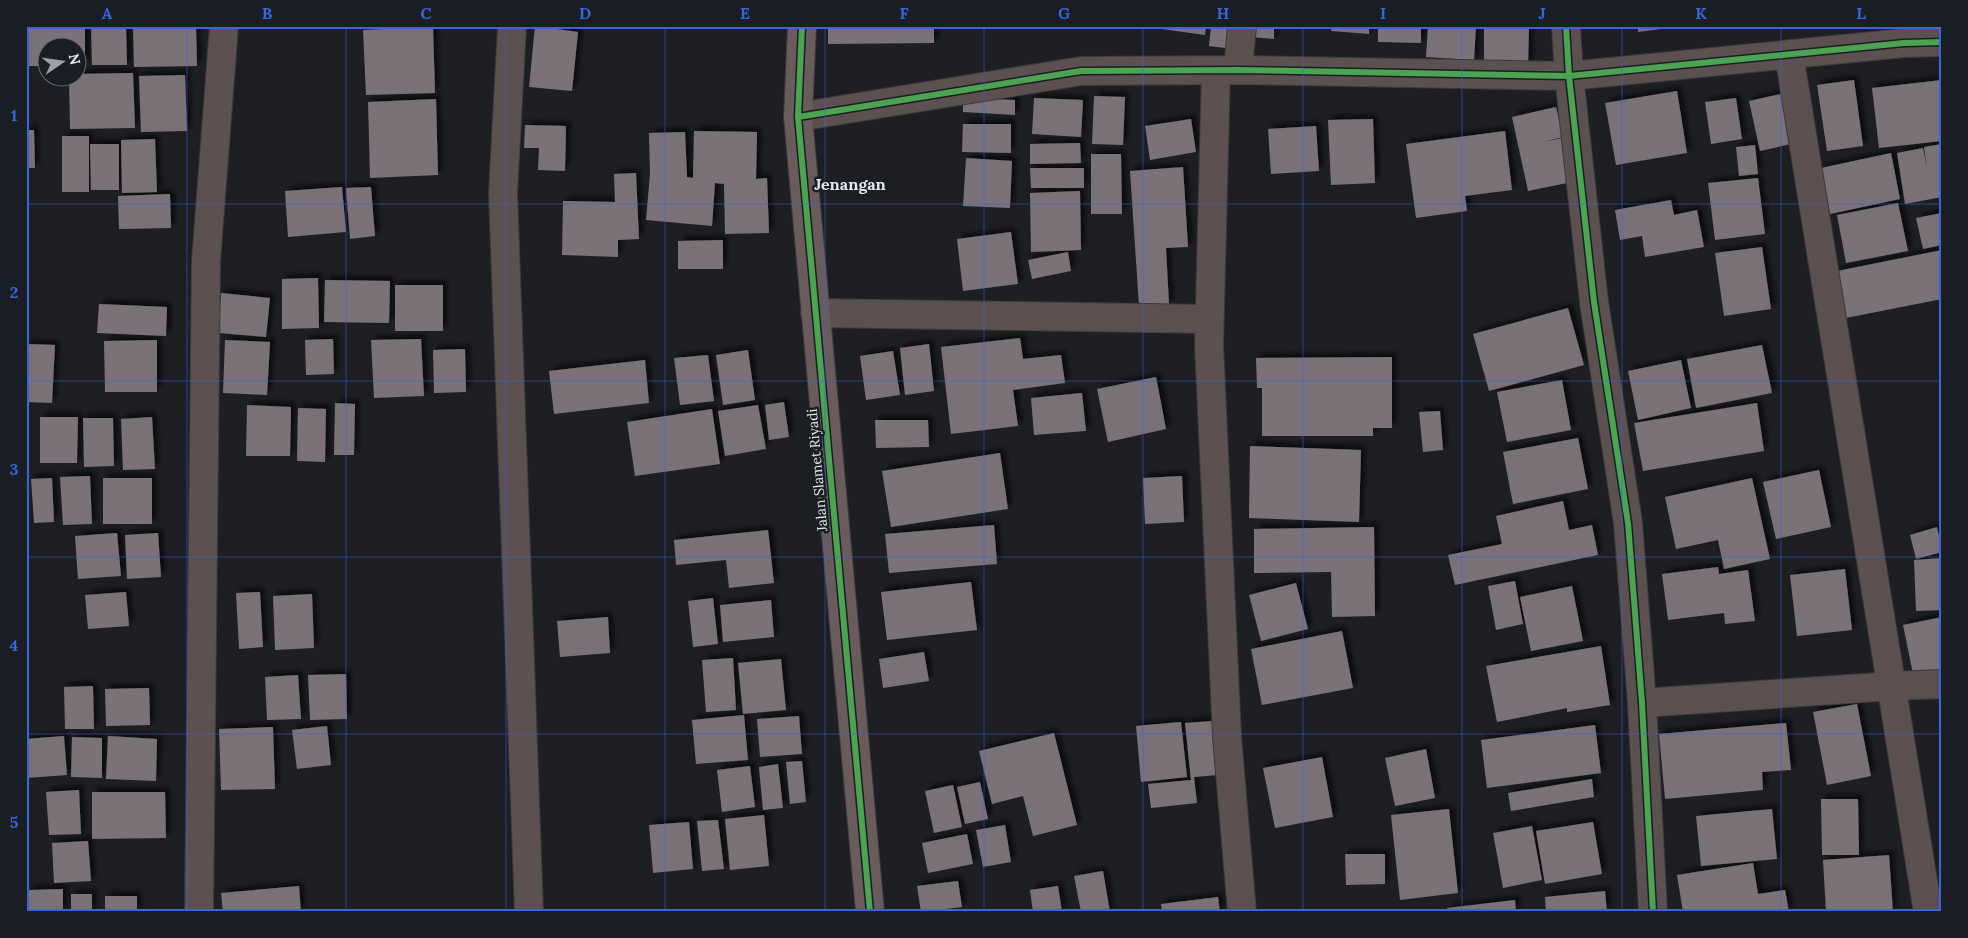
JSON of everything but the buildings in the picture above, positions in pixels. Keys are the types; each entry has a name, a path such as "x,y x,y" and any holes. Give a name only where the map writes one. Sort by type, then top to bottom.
{"street":[{"path":"199,912 206,261 224,26"},
{"path":"512,26 503,193 529,912"},
{"name":"Jalan Slamet Riyadi","path":"802,26 798,117 870,912"},
{"path":"1242,26 1227,70 1209,319 1227,737 1242,912"},
{"path":"1566,26 1569,76 1594,302 1628,523 1642,703 1653,912"},
{"path":"798,117 1081,71 1227,70 1569,76 1904,43 1942,42"},
{"path":"1789,54 1893,686 1928,912"},
{"path":"815,313 1209,319"},
{"path":"1642,703 1942,684"}],"cycle path":[{"path":"802,26 798,117 870,912"},
{"path":"1566,26 1569,76 1594,302 1628,523 1642,703 1653,912"},
{"path":"798,117 1081,71 1238,70 1569,76 1904,43 1942,42"}],"district":[{"name":"Jenangan","path":"850,184"}]}
